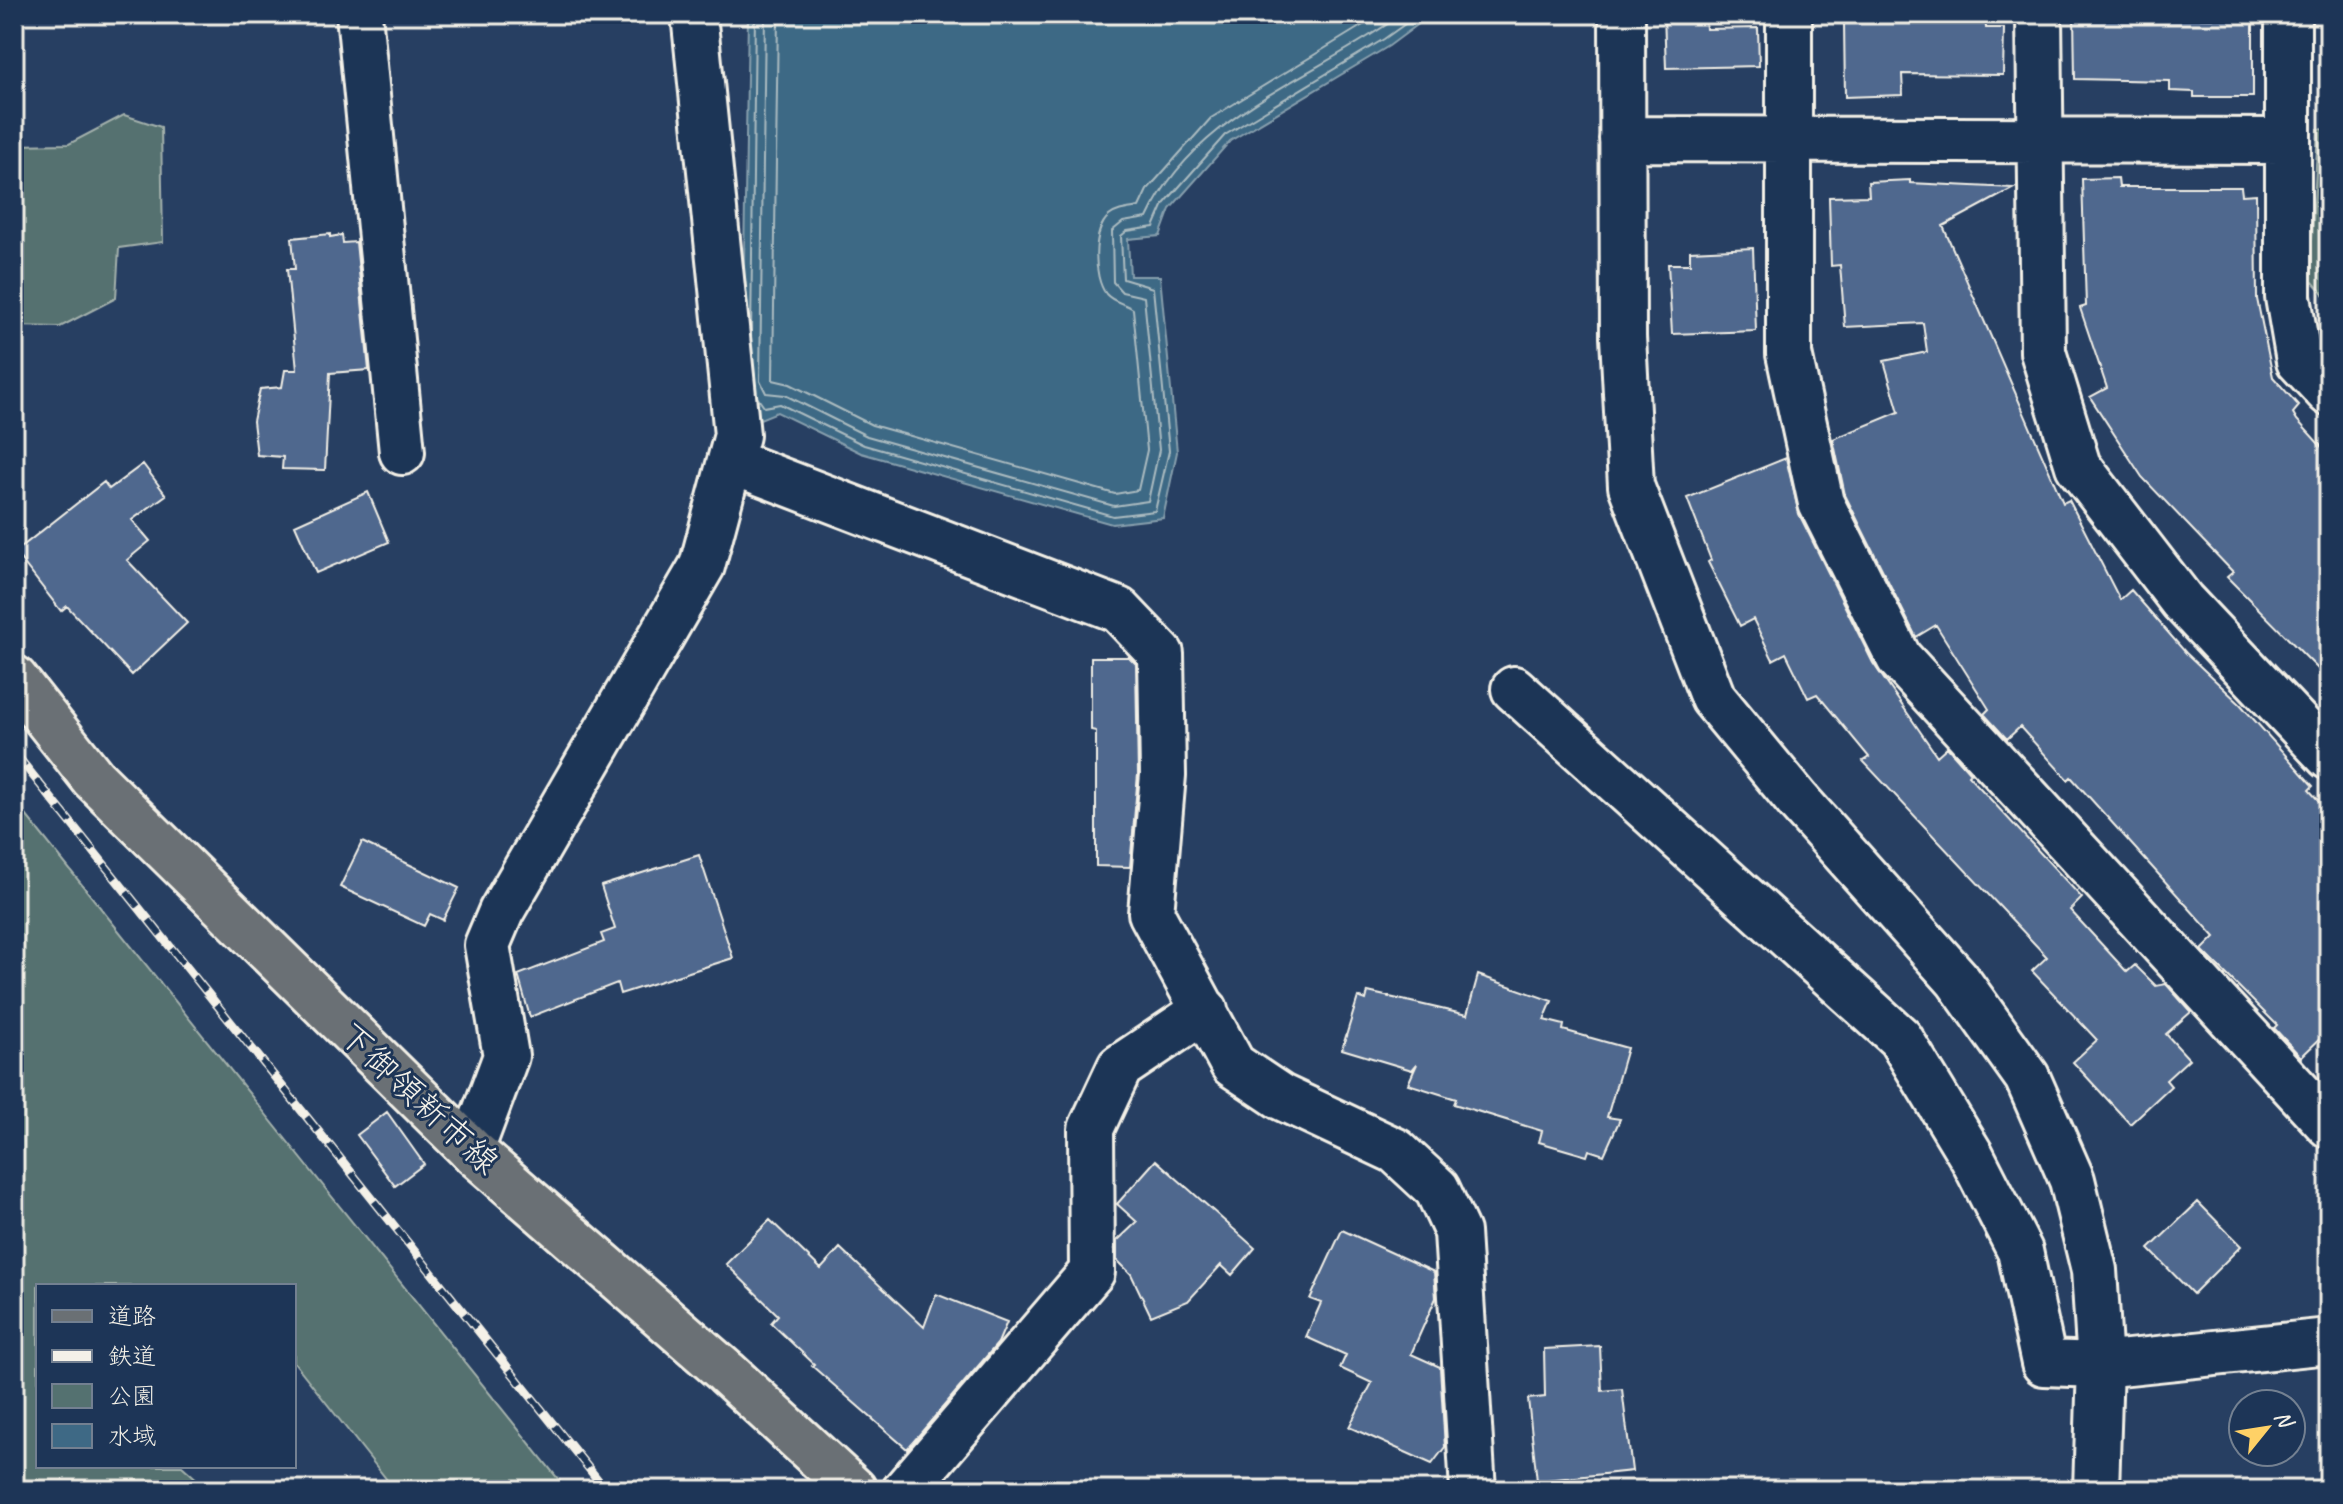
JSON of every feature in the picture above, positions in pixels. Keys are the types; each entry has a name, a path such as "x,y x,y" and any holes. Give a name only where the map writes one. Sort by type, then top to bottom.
{"main road":[{"name":"下御領新市線","path":"14,678 93,778 471,1150 726,1372 854,1490"}],"street":[{"path":"359,14 402,452"},
{"path":"471,1150 506,1056 487,945 501,912 702,566 737,435 694,14"},
{"path":"1622,14 1623,337 1631,486 1713,698 1798,801 1957,979 2027,1077 2072,1180 2094,1270 2100,1365 2096,1490"},
{"path":"1789,14 1789,354 1821,503 1899,658 2329,1125"},
{"path":"2039,14 2043,352 2078,466 2182,601 2329,757"},
{"path":"2288,14 2288,297 2299,361 2329,393"},
{"path":"1622,139 2288,141"},
{"path":"730,461 1119,610 1161,654 1163,775 1151,913 1233,1065 1281,1097 1396,1151 1437,1189 1457,1232 1473,1490"},
{"path":"1514,689 1900,1038 1972,1157 2020,1251 2044,1363 2100,1365 2329,1341"},
{"path":"905,1490 1092,1272 1091,1129 1120,1067 1205,1010"}],"green space":[{"path":"124,115 161,127 163,242 119,248 116,298 60,327 14,326 14,145 69,144"},
{"path":"2318,129 2329,130 2329,300 2310,279"},
{"path":"14,800 567,1490 395,1490 296,1365 296,1284 36,1284 36,1468 184,1468 209,1490 14,1490"}],"water":[{"path":"748,14 1432,14 1389,46 1230,141 1170,209 1160,236 1128,239 1130,276 1160,276 1177,452 1163,518 1112,524 861,453 777,412 760,419 742,386"}],"building":[{"path":"1664,14 1705,14 1706,29 1758,28 1759,66 1666,68"},
{"path":"1906,14 1907,19 1985,16 1986,28 2004,28 2003,75 1902,74 1903,95 1845,97 1844,22 1862,21 1862,15"},
{"path":"2074,14 2253,19 2253,97 2194,97 2194,92 2170,91 2170,81 2075,79"},
{"path":"2118,178 2119,187 2241,187 2242,195 2256,194 2257,299 2273,377 2299,406 2293,413 2297,420 2329,455 2329,680 2227,577 2233,572 2142,477 2090,397 2107,388 2080,308 2086,306 2082,179"},
{"path":"1910,180 1910,183 2014,188 1943,226 2063,503 2069,500 2120,600 2131,590 2186,653 2240,704 2313,786 2309,790 2329,812 2329,1030 2301,1057 2274,1028 2277,1025 2202,950 2215,937 2071,777 2068,780 2020,727 2007,739 1984,714 1989,709 1936,625 1916,637 1845,495 1833,439 1899,412 1884,361 1927,352 1923,323 1845,327 1840,265 1831,266 1829,197 1869,196 1868,182"},
{"path":"330,234 330,237 342,235 343,243 356,242 369,370 330,373 325,470 282,469 283,457 257,455 253,421 260,389 282,387 285,370 297,370 287,269 295,269 292,238"},
{"path":"1753,248 1756,331 1672,334 1668,264 1690,264 1690,251"},
{"path":"1786,458 1799,514 1873,663 1937,756 1947,747 1970,773 1968,775 2082,898 2070,910 2127,972 2135,965 2156,986 2166,984 2191,1012 2166,1034 2189,1059 2166,1080 2171,1086 2130,1124 2073,1062 2097,1040 2032,971 2047,957 1863,761 1869,757 1817,694 1808,698 1786,653 1773,660 1753,619 1740,626 1708,562 1711,560 1687,498"},
{"path":"143,464 166,495 132,520 150,541 127,560 187,623 132,675 67,606 61,611 15,552 104,482 109,489"},
{"path":"368,492 389,542 316,573 295,525"},
{"path":"1091,657 1129,657 1136,664 1138,774 1130,867 1096,866 1096,731 1091,730"},
{"path":"362,842 459,888 443,920 430,914 424,926 340,887"},
{"path":"699,855 733,958 620,994 617,983 530,1017 518,975 604,942 601,934 615,929 601,886"},
{"path":"1478,975 1552,1001 1544,1020 1564,1025 1563,1030 1627,1048 1607,1117 1620,1119 1604,1155 1589,1150 1587,1156 1539,1142 1542,1131 1454,1104 1456,1099 1408,1084 1417,1064 1412,1070 1342,1049 1358,997 1366,1000 1368,992 1467,1015"},
{"path":"387,1112 424,1164 395,1186 357,1135"},
{"path":"1156,1160 1255,1248 1232,1275 1221,1265 1188,1301 1151,1316 1131,1274 1117,1260 1117,1241 1137,1222 1117,1204"},
{"path":"2198,1202 2241,1246 2193,1294 2149,1249"},
{"path":"770,1220 821,1269 840,1248 924,1327 936,1294 1007,1322 998,1343 907,1449 812,1366 814,1364 771,1323 778,1315 726,1264"},
{"path":"1342,1230 1434,1272 1436,1298 1411,1354 1440,1367 1445,1447 1432,1464 1349,1427 1372,1383 1340,1368 1346,1355 1306,1337 1321,1303 1310,1299"},
{"path":"1600,1346 1602,1391 1622,1389 1632,1471 1537,1481 1528,1399 1545,1397 1544,1349"}],"railway":[{"path":"14,752 606,1490"}]}
